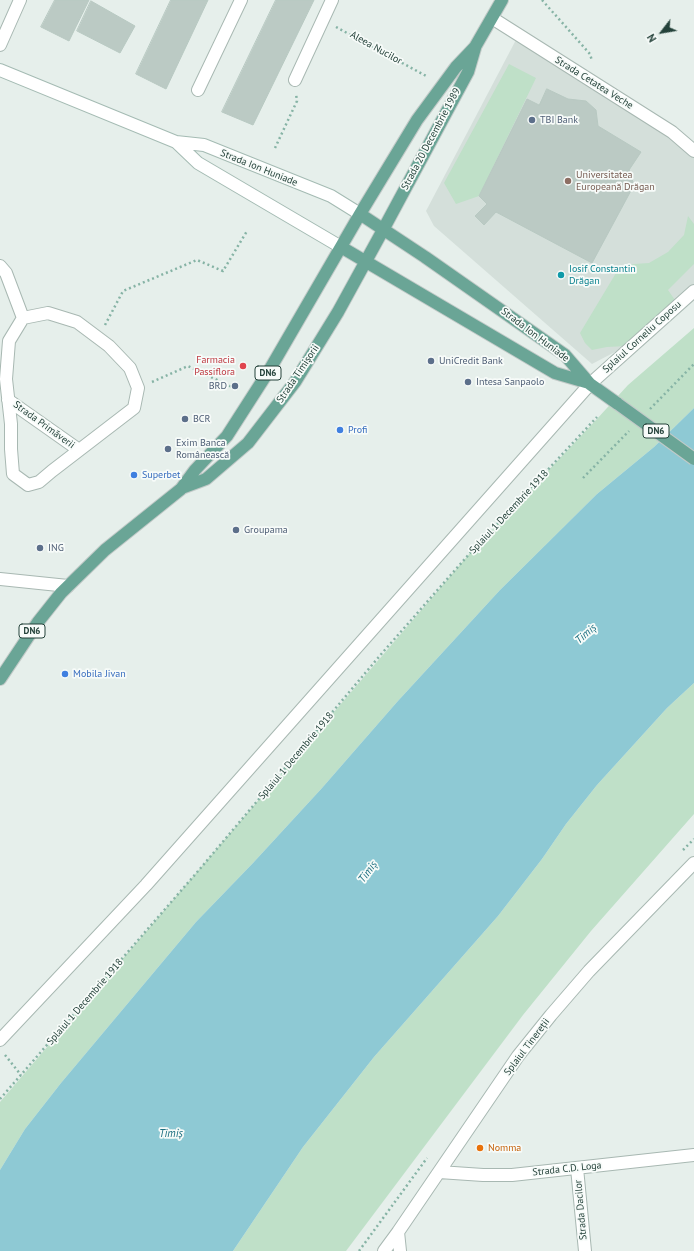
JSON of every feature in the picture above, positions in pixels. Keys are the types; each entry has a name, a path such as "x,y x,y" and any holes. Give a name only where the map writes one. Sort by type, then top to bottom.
{"main road":[{"name":"Strada 20 Decembrie 1989","path":"360,214 417,120 456,67 475,47 502,0"},
{"name":"Strada 20 Decembrie 1989","path":"383,230 468,72 475,47"},
{"name":"Strada Ion Huniade","path":"360,214 426,257 565,355 590,384"},
{"name":"Strada Timișorii","path":"0,678 38,622 61,593 105,550 181,489 195,470 227,436 270,369 360,214"},
{"name":"Strada Timișorii","path":"181,489 206,479 248,443 263,424 295,382 338,312 383,230"},
{"name":"Strada Ion Huniade","path":"341,247 555,373 590,384"},
{"name":"DN6","path":"590,384 694,459"}],"street":[{"path":"0,45 20,0"},
{"path":"198,90 241,0"},
{"path":"295,80 332,0"},
{"name":"Strada Cetatea Veche","path":"492,18 672,132 694,151"},
{"name":"Strada Ion Huniade","path":"0,70 176,142 204,146 330,196 360,214"},
{"name":"Strada Ion Huniade","path":"176,142 198,163 341,247"},
{"path":"0,266 6,273 23,318 48,313 77,322 109,346 130,368 138,388"},
{"name":"Splaiul Corneliu Coposu","path":"590,384 694,291"},
{"name":"Strada Primăverii","path":"23,318 4,342 11,424 13,474 28,485 39,482 134,408 138,388"},
{"path":"1,1045 146,885 590,384"},
{"name":"Strada Primăverii","path":"8,400 79,450"},
{"path":"0,579 68,586"},
{"name":"Splaiul Tinereții","path":"384,1251 518,1056 589,971 694,863"},
{"name":"Strada C.D. Loga","path":"439,1172 512,1175 694,1155"},
{"name":"Strada Dacilor","path":"577,1168 585,1251"},
{"path":"398,1232 400,1251"}],"path":[{"path":"542,0 590,54"},
{"name":"Aleea Nucilor","path":"323,20 428,77"},
{"path":"275,148 297,101 295,80"},
{"path":"98,338 123,291 198,260 223,271 247,231"},
{"path":"138,388 188,366 232,387"},
{"name":"Splaiul 1 Decembrie 1918","path":"0,1099 199,870 388,646 471,552 596,417"},
{"path":"1,1045 21,1074"}],"shaded area":[{"name":"Universitatea Europeană Drăgan","path":"518,36 694,151 694,285 677,303 632,343 592,364 434,226 426,211"}],"green space":[{"path":"509,64 536,78 479,196 456,204 444,183"},
{"path":"688,216 694,224 694,264 668,290 677,303 627,346 607,347 592,350 585,343 580,333 619,268 634,264 649,263 668,252 684,235"},
{"path":"694,328 694,408 654,447 597,494 500,590 397,702 322,788 196,922 61,1083 25,1129 0,1170 0,1102 471,552 628,385"},
{"path":"694,683 694,814 591,931 523,1015 346,1251 233,1251 303,1147 374,1057 498,916 542,859 566,824 597,785 667,708"}],"water":[{"name":"Timiș","path":"694,408 694,683 667,708 597,785 566,824 542,859 498,916 374,1057 303,1147 233,1251 0,1251 0,1170 25,1129 61,1083 196,922 322,788 397,702 500,590 597,494 654,447"}],"building":[{"path":"55,0 89,0 69,41 41,27"},
{"path":"171,0 208,0 166,89 136,74"},
{"path":"276,0 314,0 253,125 222,112"},
{"path":"91,1 135,26 120,53 77,31"},
{"path":"547,89 568,99 586,101 596,110 598,126 641,152 629,170 634,185 592,263 496,212 484,225 475,216 487,204 479,196 527,99 539,105"}],"place":[{"name":"TBI Bank","path":"532,120"},
{"name":"Universitatea Europeană Drăgan","path":"568,181"},
{"name":"Iosif Constantin Drăgan","path":"561,275"},
{"name":"UniCredit Bank","path":"431,361"},
{"name":"Farmacia Passiflora","path":"243,366"},
{"name":"Intesa Sanpaolo","path":"468,382"},
{"name":"BRD","path":"235,386"},
{"name":"BCR","path":"185,419"},
{"name":"Profi","path":"340,430"},
{"name":"Exim Banca Românească","path":"168,449"},
{"name":"Superbet","path":"134,475"},
{"name":"Groupama","path":"236,530"},
{"name":"ING","path":"40,548"},
{"name":"Mobila Jivan","path":"65,674"},
{"name":"Nomma","path":"480,1148"}]}
